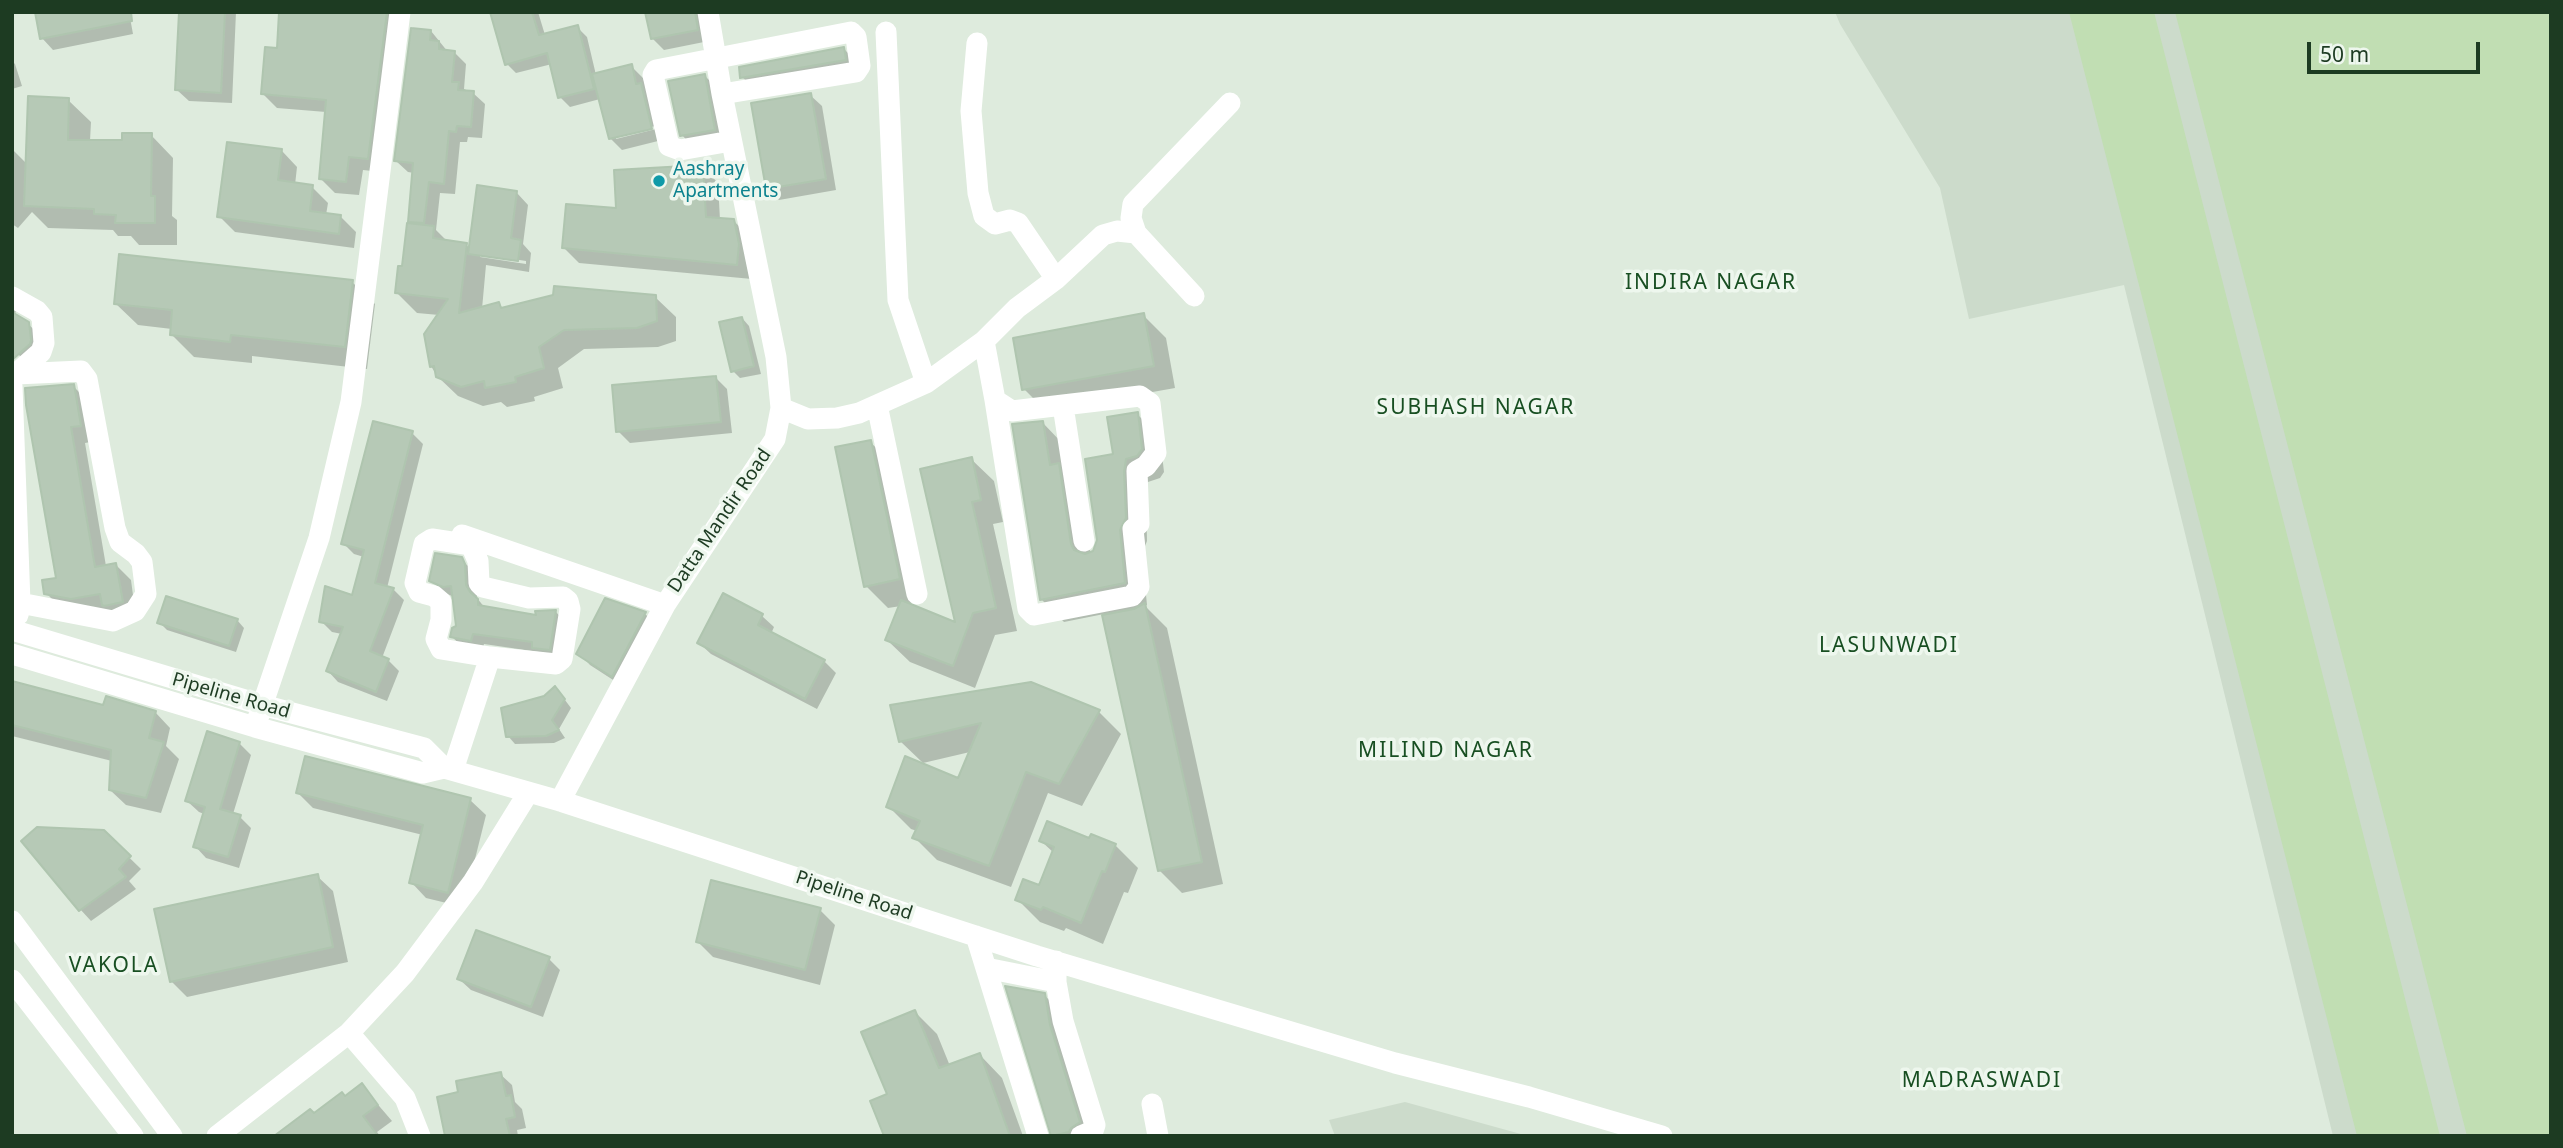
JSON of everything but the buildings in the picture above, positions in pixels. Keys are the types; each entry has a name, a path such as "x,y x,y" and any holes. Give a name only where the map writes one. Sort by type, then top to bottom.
{"street":[{"path":"255,727 319,538 351,402 400,12"},
{"name":"Datta Mandir Road","path":"560,801 665,605 775,439 781,408 775,357 732,141 731,92 724,56 708,12"},
{"path":"731,92 856,72 860,66 856,37 851,32 656,70 653,75 669,146 680,150 732,141"},
{"path":"886,32 898,300 926,383"},
{"path":"977,43 971,111 978,193 984,216 995,224 1010,220 1018,223 1056,279"},
{"path":"1194,296 1136,233 1131,218 1133,204 1230,103"},
{"path":"781,408 808,419 837,418 859,413 926,383 984,341 1017,308 1056,279 1103,235 1116,232 1136,233"},
{"path":"12,297 37,311 42,317 44,343 41,352 13,381 20,603 13,632"},
{"path":"984,341 1028,609 1034,615 1132,596 1139,587 1133,529 1139,524 1137,471 1146,466 1156,453 1150,403 1140,396 1012,411 995,400"},
{"path":"13,381 80,371 88,379 115,528 120,542 142,562 146,594 129,616 113,621 20,603"},
{"path":"877,405 917,594"},
{"path":"1063,406 1084,541"},
{"path":"432,524 665,605"},
{"path":"432,539 471,545 478,561 479,583 483,587 529,598 563,597 568,601 570,609 562,659 556,664 490,657 441,649 436,639 441,620 441,602 435,596 419,592 415,583 424,544 432,539"},
{"path":"89,654 101,619"},
{"name":"Pipeline Road","path":"13,632 262,705 424,748 448,769 560,801 976,936 1048,970 1264,1023 1395,1063 1529,1097 1662,1136"},
{"name":"Pipeline Road","path":"12,654 255,727 423,773 448,769"},
{"path":"448,769 490,657"},
{"path":"217,1136 349,1033 405,973 473,882 528,793"},
{"path":"12,922 172,1136"},
{"path":"976,936 1038,1136"},
{"path":"986,968 1048,970 1095,1125 1093,1131 1081,1136"},
{"path":"12,980 133,1136"},
{"path":"349,1033 401,1092 420,1136"},
{"path":"1152,1104 1158,1136"}],"shaded area":[{"path":"1835,12 2551,12 2551,1136 2333,1136 2124,285 1969,319 1940,188"},
{"path":"1405,1102 1528,1136 1335,1136 1329,1120"}],"green space":[{"path":"2069,12 2154,12 2440,1136 2357,1136"},
{"path":"2175,12 2550,12 2551,1136 2467,1136"}],"place":[{"name":"Aashray Apartments","path":"659,181"}],"district":[{"name":"INDIRA NAGAR","path":"1711,283"},
{"name":"SUBHASH NAGAR","path":"1476,408"},
{"name":"LASUNWADI","path":"1889,646"},
{"name":"MILIND NAGAR","path":"1446,751"},
{"name":"VAKOLA","path":"114,966"},
{"name":"MADRASWADI","path":"1982,1081"}]}
